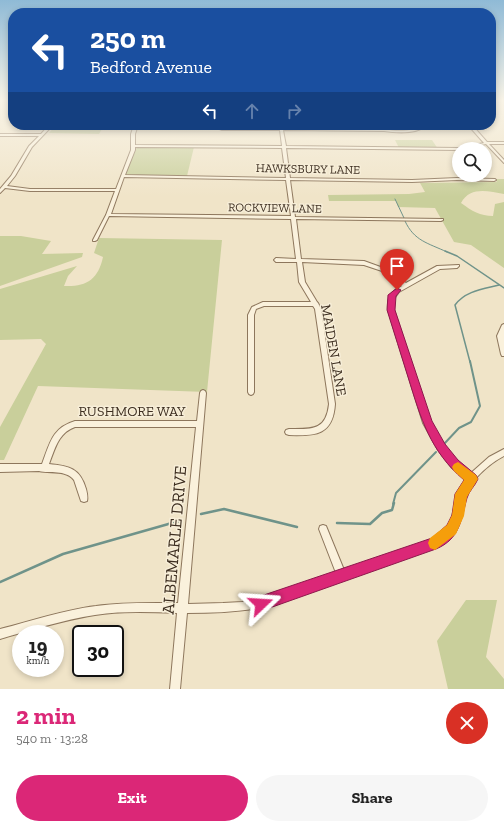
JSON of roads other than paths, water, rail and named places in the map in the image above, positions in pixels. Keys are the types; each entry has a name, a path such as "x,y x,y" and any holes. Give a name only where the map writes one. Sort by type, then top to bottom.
{"street":[{"path":"95,240 108,214 134,146 133,133"},
{"name":"MAIDEN LANE","path":"282,133 302,282 316,304 319,314 332,398 331,416 328,423 319,429 306,433 289,432"},
{"path":"478,133 486,142"},
{"path":"0,135 41,135"},
{"path":"0,192 16,173 26,153 41,135"},
{"path":"492,143 504,143"},
{"path":"134,146 452,149"},
{"path":"492,149 504,162"},
{"name":"HAWKSBURY LANE","path":"122,176 287,179 494,180"},
{"path":"5,187 30,190 117,190"},
{"name":"ROCKVIEW LANE","path":"108,214 441,220"},
{"path":"276,260 357,262 371,264 384,270 405,285"},
{"path":"457,266 439,267 405,285 392,295 391,310 427,423 441,448 454,464 472,479"},
{"path":"251,392 252,310 263,304 316,304"},
{"path":"504,326 500,336 504,354"},
{"name":"ALBEMARLE DRIVE","path":"175,689 203,393"},
{"name":"RUSHMORE WAY","path":"44,469 57,434 67,425 199,424"},
{"path":"0,634 102,610 127,608 241,607 261,604 341,574 436,543 452,529 458,516 462,494 472,479 493,456 504,452"},
{"path":"0,468 61,470 75,475 79,480 84,498"},
{"path":"323,529 341,574"}],"waterway":[{"path":"395,199 404,218"},
{"path":"405,221 413,233 422,241 447,252"},
{"path":"445,251 457,256 504,288"},
{"path":"470,362 455,305 459,300 469,294 481,289 499,285"},
{"path":"444,444 459,428 471,422 480,406 470,361"},
{"path":"393,504 396,493 436,452"},
{"path":"337,523 370,524 382,513 392,510 394,503"},
{"path":"201,514 224,509 297,527"},
{"path":"0,582 63,554 179,521"}]}
